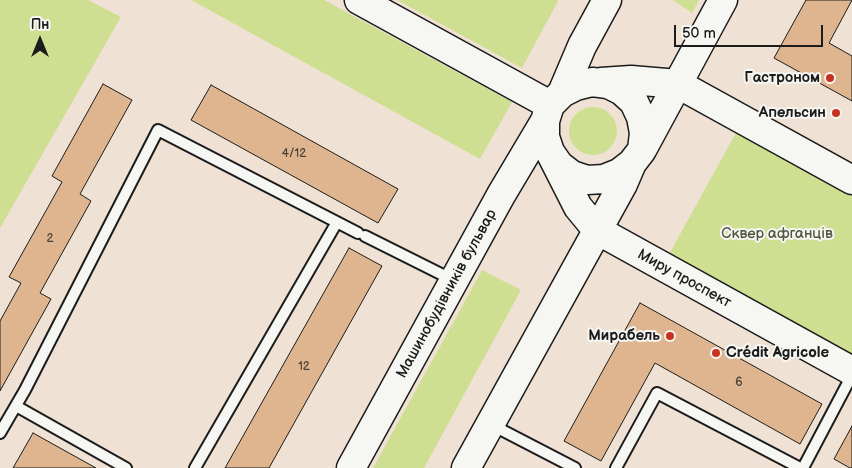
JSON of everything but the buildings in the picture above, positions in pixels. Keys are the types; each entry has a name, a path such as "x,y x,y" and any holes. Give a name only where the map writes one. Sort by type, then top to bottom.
{"street":[{"path":"359,0 553,106"},
{"name":"Машинобудівників бульвар","path":"351,468 501,195 553,106 607,0"},
{"path":"466,468 723,0"},
{"path":"592,82 608,84 622,91 634,102 641,116 644,133 637,156 619,173 604,179 588,180 572,175 559,165 550,152 545,137 553,106 576,86 592,82 632,80 678,84 852,180"},
{"name":"Миру проспект","path":"550,152 578,208 597,230 852,373"}],"lane":[{"path":"0,433 16,406 158,130 454,280"},
{"path":"195,468 337,222"},
{"path":"616,468 657,393 801,468 852,373"},
{"path":"16,406 126,468"},
{"path":"490,424 575,468"}],"green space":[{"path":"0,0 88,0 121,17 0,228"},
{"path":"191,0 324,0 512,102 480,159"},
{"path":"397,0 557,0 558,1 522,68"},
{"path":"673,0 699,0 692,13"},
{"path":"593,107 602,109 610,114 615,122 617,131 615,140 610,148 602,153 593,155 584,153 576,148 571,140 569,131 571,122 576,114 584,109"},
{"name":"Сквер афганців","path":"738,129 852,191 852,359 667,258"},
{"path":"482,270 521,290 424,468 373,468"}],"place":[{"name":"Гастроном","path":"830,78"},
{"name":"Апельсин","path":"836,113"},
{"name":"Мирабель","path":"670,336"},
{"name":"Crédit Agricole","path":"716,353"}]}
